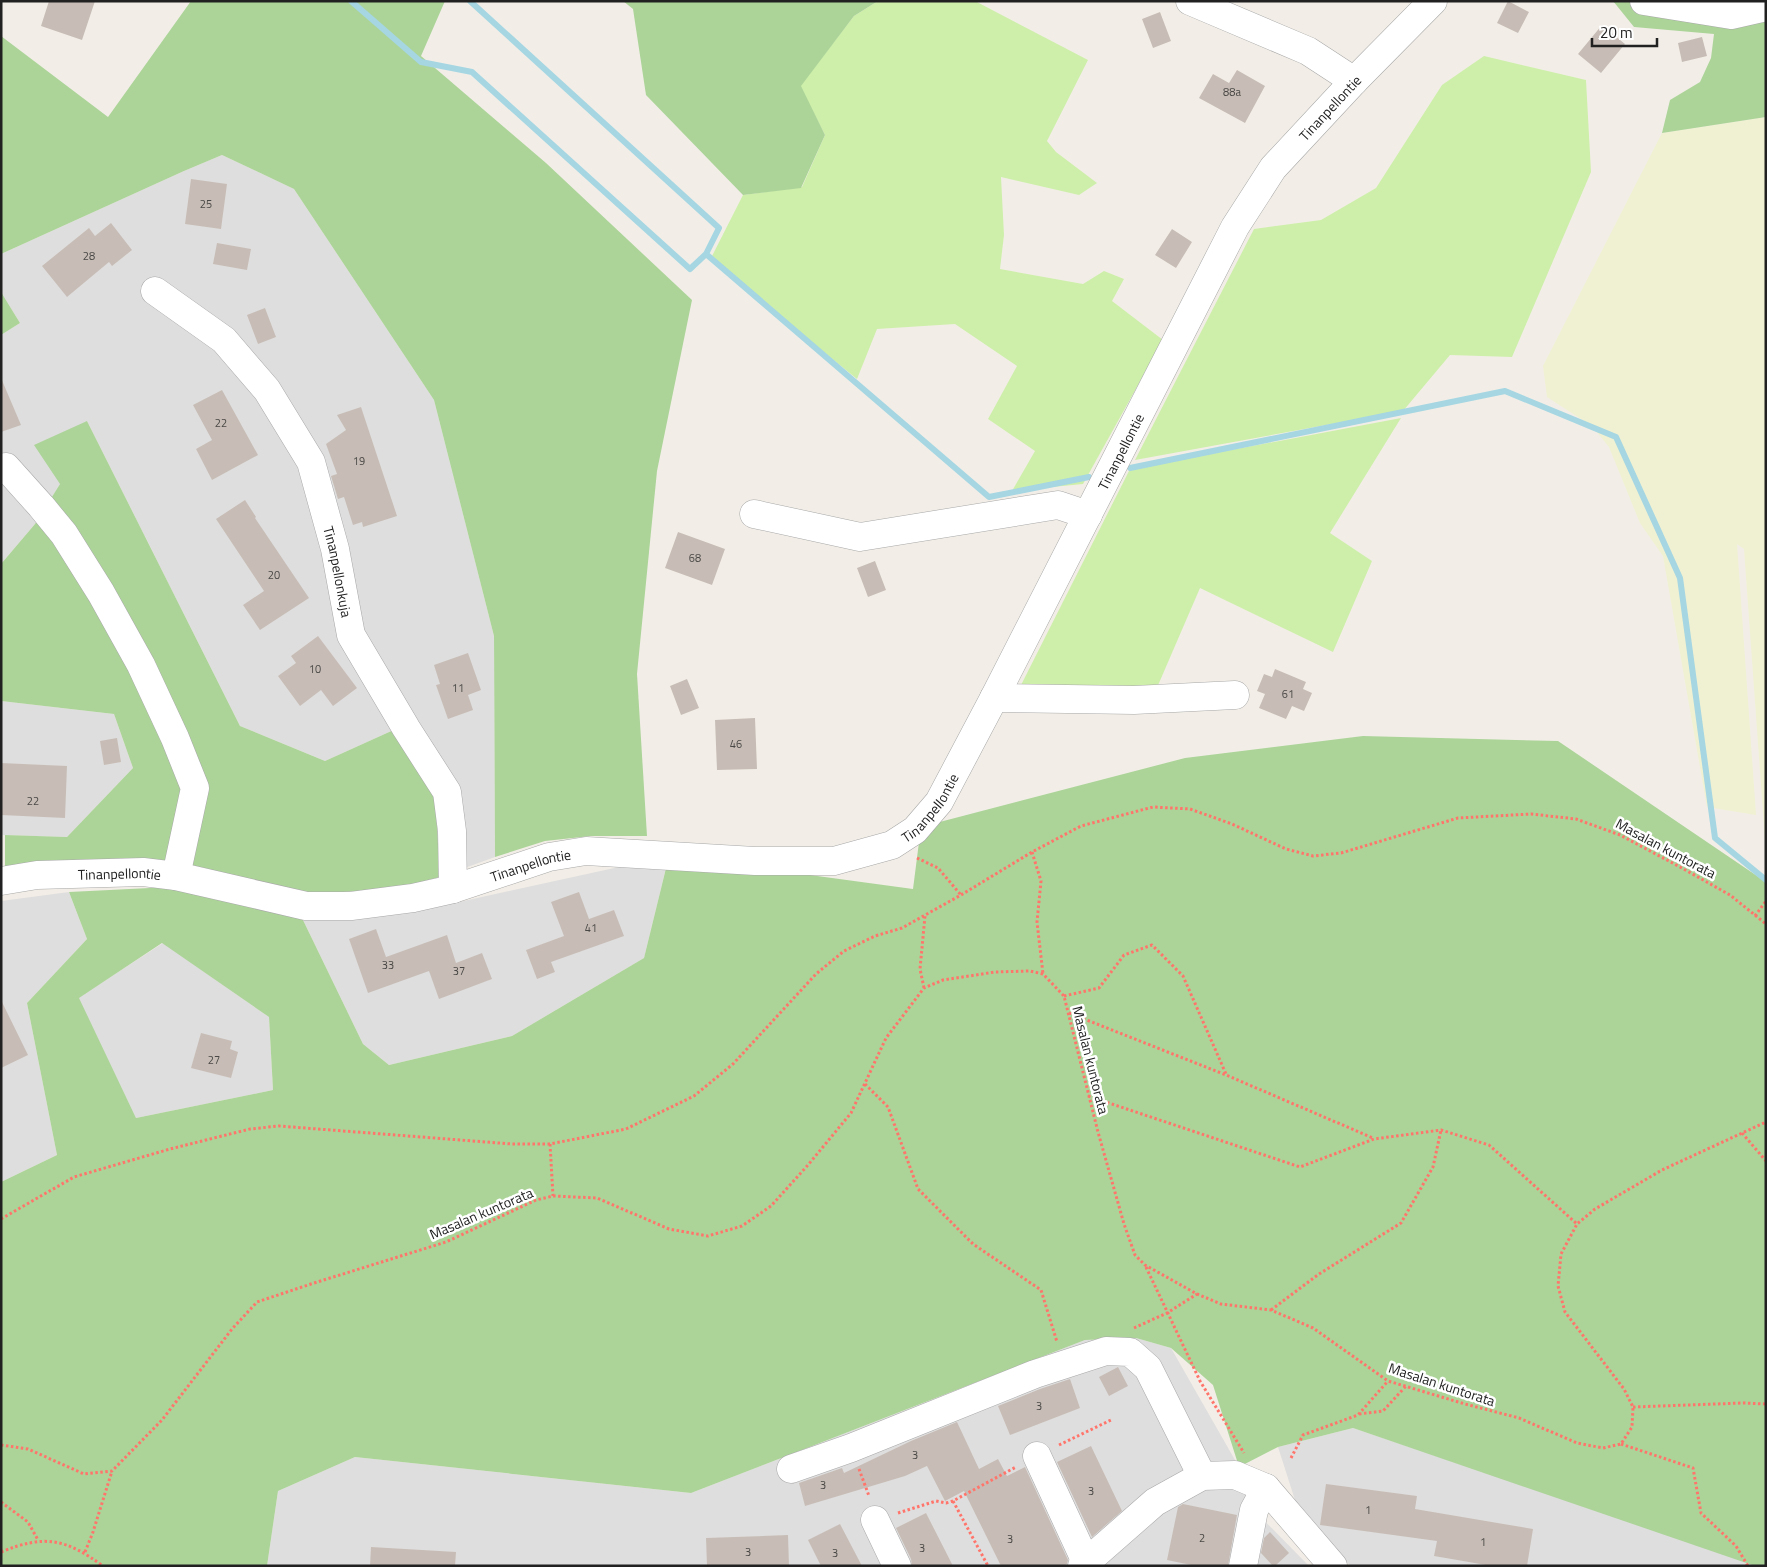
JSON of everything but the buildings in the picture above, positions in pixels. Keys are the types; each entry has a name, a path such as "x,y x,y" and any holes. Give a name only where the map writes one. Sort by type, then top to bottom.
{"street":[{"path":"1190,1 1308,51 1354,81"},
{"name":"Tinanpellontie","path":"1,882 37,875 144,872 176,876 306,906 360,905 414,898 453,889 549,857 586,851 755,861 834,861 892,845 915,830 939,802 1235,227 1273,168 1354,81 1433,1"},
{"path":"1644,1 1731,15 1766,7"},
{"name":"Tinanpellonkuja","path":"155,291 224,340 267,390 311,462 335,549 351,635 406,728 447,792 452,831 453,889"},
{"path":"6,467 64,534 101,593 141,665 175,738 195,788 176,876"},
{"path":"754,514 860,537 1058,505 1088,515"},
{"path":"994,698 1134,700 1235,695"},
{"path":"791,1469 852,1448 1035,1374 1106,1351 1130,1352 1148,1368 1202,1476"},
{"path":"1037,1456 1084,1564 1155,1502 1202,1476 1236,1475 1266,1488 1333,1566"},
{"path":"1243,1566 1254,1510 1266,1488"},
{"path":"875,1520 897,1566"}],"path":[{"name":"Masalan kuntorata","path":"1,1219 74,1177 170,1149 250,1129 279,1126 512,1144 550,1144 626,1129 694,1096 733,1064 816,974 844,951 875,936 902,928 925,916 1032,852 1081,826 1153,807 1190,810 1232,824 1286,849 1313,856 1342,853 1458,818 1531,814 1576,819 1620,834 1730,895 1766,924"},
{"path":"892,845 938,868 961,895"},
{"path":"925,916 920,969 924,988 943,980 995,972 1030,971 1043,974 1037,922 1041,881 1032,852"},
{"path":"1755,916 1766,901"},
{"path":"1064,996 1099,988 1124,955 1152,945 1183,976 1226,1075"},
{"name":"Masalan kuntorata","path":"1043,974 1064,996 1088,1096 1124,1224 1135,1255 1145,1265 1197,1294 1221,1304 1271,1310 1313,1328 1388,1381 1519,1418 1577,1443 1603,1448 1621,1444"},
{"name":"Masalan kuntorata","path":"112,1471 162,1420 232,1329 257,1302 446,1242 536,1200 553,1196 597,1198 669,1229 708,1236 742,1226 771,1206 851,1113 886,1038 924,988"},
{"path":"1069,1013 1226,1075 1374,1139"},
{"path":"865,1084 888,1107 918,1189 973,1244 1041,1290 1063,1365"},
{"path":"1088,1096 1300,1167 1374,1139 1441,1130 1489,1146 1577,1224"},
{"path":"1748,1566 1736,1546 1701,1513 1693,1468 1621,1444 1632,1427 1633,1408 1624,1389 1566,1312 1558,1286 1561,1254 1577,1224 1595,1209 1662,1170 1766,1122"},
{"path":"1271,1310 1319,1274 1401,1223 1433,1167 1441,1130"},
{"path":"1742,1133 1766,1162"},
{"path":"550,1144 553,1196"},
{"path":"1145,1265 1200,1382 1246,1455"},
{"path":"1106,1351 1122,1333 1167,1313 1197,1294"},
{"path":"1358,1414 1388,1381"},
{"path":"1291,1458 1303,1435 1358,1414 1383,1411 1406,1386"},
{"path":"1633,1408 1743,1403 1766,1404"},
{"path":"852,1448 872,1504 875,1520 936,1501 946,1503 953,1501 1037,1456 1111,1420"},
{"path":"1,1445 28,1449 84,1474 112,1471 85,1552"},
{"path":"953,1501 988,1566"},
{"path":"1,1502 28,1522 38,1540"},
{"path":"1,1552 38,1540 54,1541 85,1552 103,1566"}],"shaded area":[{"path":"222,155 294,189 434,400 494,636 495,857 440,877 398,728 325,761 240,726 87,421 60,484 35,524 1,564 1,335 20,323 1,292 1,254"},
{"path":"1,701 114,714 133,768 67,837 1,835"},
{"path":"669,856 644,958 512,1036 389,1065 363,1044 302,918 441,906"},
{"path":"69,892 87,939 27,1003 57,1155 1,1182 1,901"},
{"path":"163,943 269,1017 273,1090 136,1118 78,998"},
{"path":"1136,1338 1171,1348 1239,1467 1249,1505 1309,1566 267,1566 278,1491 355,1457 691,1493 1085,1340"},
{"path":"1353,1428 1755,1564 1755,1566 1351,1566 1302,1522 1278,1447"}],"green space":[{"path":"191,1 445,1 421,56 546,163 692,300 657,471 637,674 647,836 591,836 545,841 495,857 494,636 434,400 294,189 222,155 1,254 1,36 108,117"},
{"path":"623,1 878,1 854,16 801,86 825,135 801,188 743,195 646,95 633,9"},
{"path":"878,1 975,1 1088,60 1047,141 1056,152 1097,183 1079,195 1001,177 1004,235 1000,269 1083,284 1104,271 1124,279 1112,301 1163,340 1083,484 1012,491 1035,451 988,419 1017,366 955,324 877,329 857,379 710,260 743,195 802,187 825,135 800,86 854,16"},
{"path":"1613,1 1766,1 1766,117 1662,133 1670,100 1700,82 1711,58 1714,34 1634,27"},
{"path":"1484,56 1586,80 1591,172 1512,357 1450,355 1403,411 1135,460 1254,229 1321,220 1376,188 1442,85"},
{"path":"1766,117 1766,854 1744,549 1737,544 1756,815 1707,807 1663,556 1640,523 1609,447 1592,426 1547,397 1543,366 1662,133"},
{"path":"1,292 20,323 1,335"},
{"path":"1401,418 1330,533 1372,561 1333,652 1200,588 1156,690 1018,691 1130,469"},
{"path":"87,421 240,726 325,761 398,728 435,794 440,877 394,889 308,894 147,862 78,860 5,871 5,835 67,837 133,768 114,714 1,701 1,564 35,524 60,484 34,445"},
{"path":"1363,736 1558,741 1766,882 1766,1566 1755,1566 1353,1428 1278,1447 1239,1467 1213,1385 1171,1348 1136,1338 1085,1340 691,1493 355,1457 278,1491 267,1566 1,1566 1,1182 57,1155 27,1003 87,939 69,892 170,887 302,918 363,1044 389,1065 512,1036 644,958 669,856 913,889 919,842 932,824 1185,758","holes":["162,943 269,1017 273,1090 136,1118 79,998"]}],"waterway":[{"path":"351,1 421,62 472,72 690,269 706,254 989,497 1089,477"},
{"path":"470,1 719,228 706,254"},
{"path":"1130,468 1505,391 1616,437 1680,578 1715,838 1766,880"}]}
